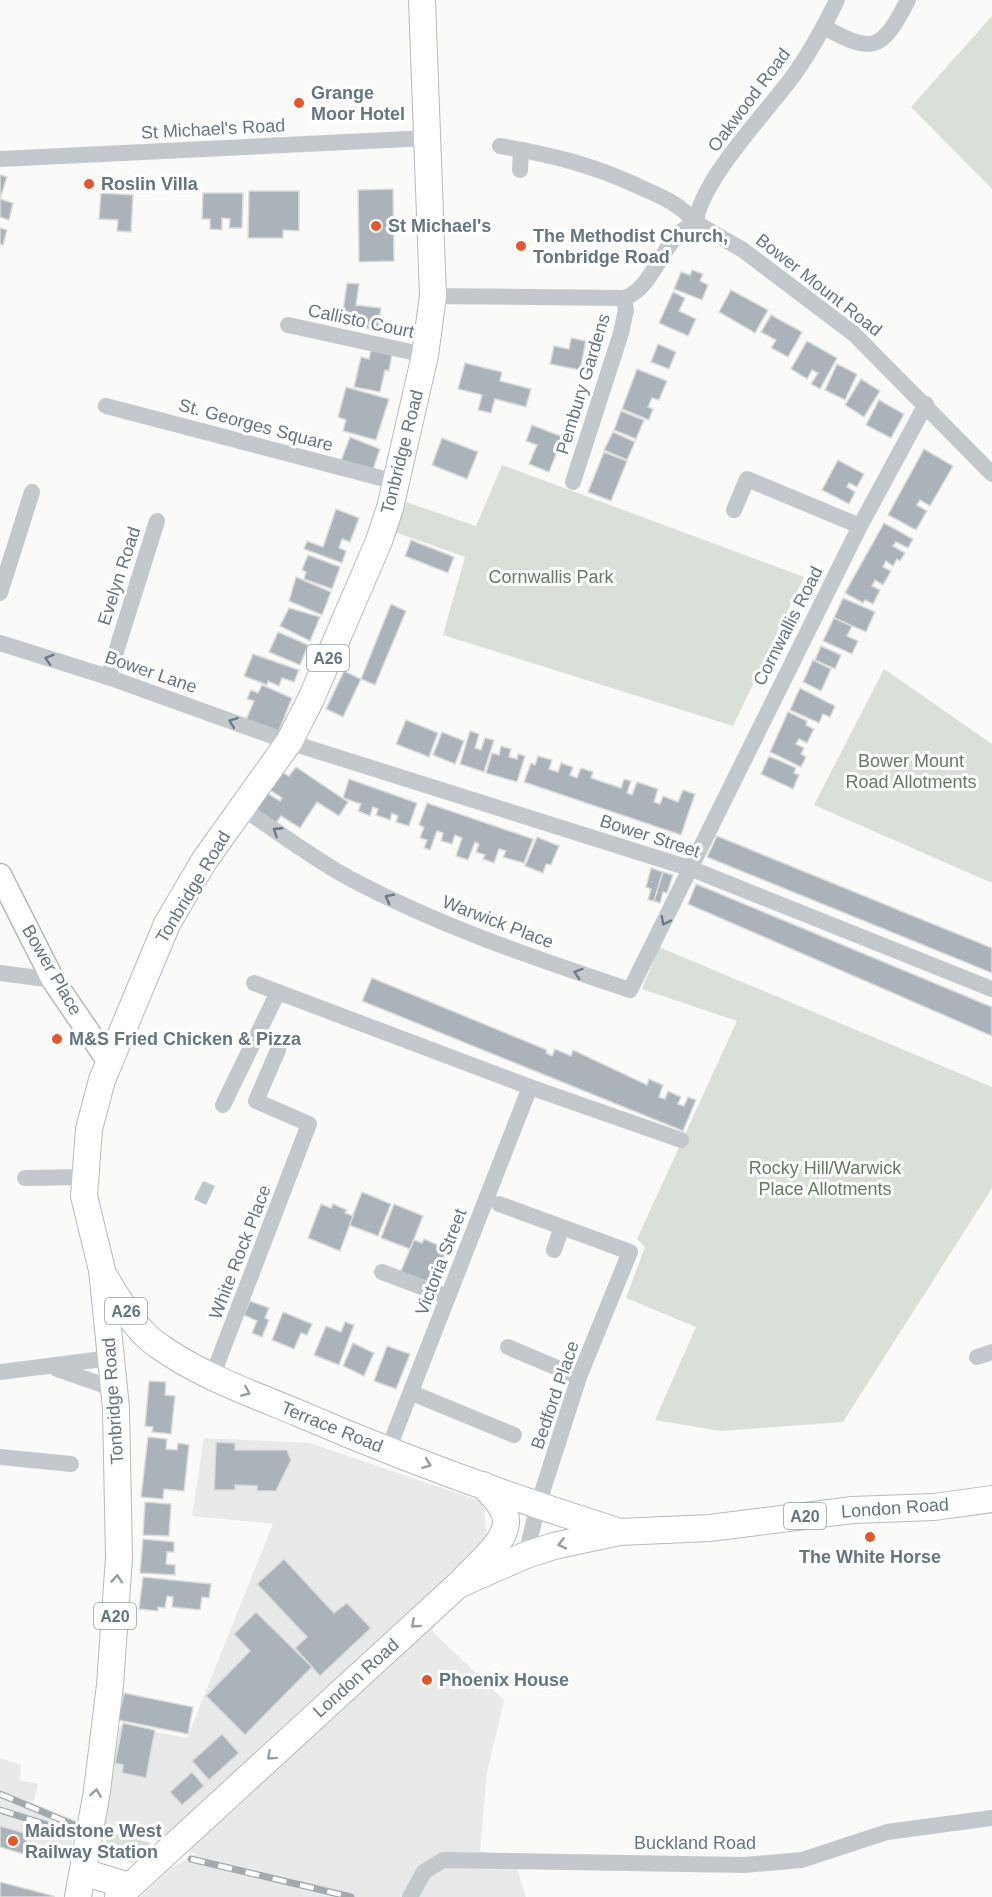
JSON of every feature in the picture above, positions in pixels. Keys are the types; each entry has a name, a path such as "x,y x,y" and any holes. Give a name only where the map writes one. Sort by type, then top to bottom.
{"main road":[{"name":"Tonbridge Road","path":"83,1872 110,1685 119,1558 119,1478 115,1396 102,1270 84,1196 90,1129 109,1062 167,924 204,861 289,742 379,541 396,482 425,356 433,296 429,138 422,0"},
{"name":"Terrace Road","path":"102,1270 123,1308 157,1345 212,1377 388,1450 483,1485"},
{"path":"111,1358 139,1347 157,1345"},
{"name":"London Road","path":"483,1485 619,1532"},
{"name":"A20","path":"458,1585 498,1542 506,1524 505,1512 483,1485"},
{"name":"London Road","path":"83,1872 123,1892 458,1585 526,1555 554,1546 619,1532 710,1528 853,1510 934,1507 992,1499"},
{"name":"A20","path":"78,1897 83,1872"}],"street":[{"name":"Oakwood Road","path":"696,223 697,209 713,182 797,71 824,27 837,0"},
{"path":"824,27 855,44 876,43 893,29 908,0"},
{"name":"St Michael's Road","path":"0,159 429,138"},
{"name":"Bower Mount Road","path":"500,146 585,163 685,209 696,223 743,250 854,334 926,404 992,474"},
{"path":"520,170 521,150"},
{"path":"433,296 624,298 632,296 682,227 696,223"},
{"name":"Pembury Gardens","path":"573,482 621,333 626,310 624,298"},
{"name":"Callisto Court","path":"288,326 425,356"},
{"name":"Cornwallis Road","path":"692,869 860,526 926,404"},
{"name":"St. Georges Square","path":"106,406 396,482"},
{"path":"734,510 747,479 860,526"},
{"path":"0,593 32,492"},
{"name":"Evelyn Road","path":"108,677 157,521"},
{"name":"Bower Lane","path":"0,643 108,677 289,742"},
{"name":"Bower Street","path":"289,742 692,869 992,989"},
{"name":"Warwick Place","path":"242,808 347,877 414,911 505,948 630,990 692,869"},
{"name":"Bower Place","path":"2,883 53,980 109,1062"},
{"path":"0,973 53,980"},
{"path":"254,983 530,1087 681,1140"},
{"path":"223,1105 278,992"},
{"name":"White Rock Place","path":"212,1377 309,1124 256,1101 278,1050"},
{"name":"Victoria Street","path":"388,1450 530,1087"},
{"path":"25,1178 86,1177"},
{"path":"500,1204 561,1229 554,1250"},
{"name":"Bedford Place","path":"526,1555 538,1505 579,1377 630,1252 561,1229"},
{"path":"382,1272 448,1297"},
{"path":"508,1347 579,1377"},
{"path":"0,1372 53,1368 111,1358"},
{"path":"53,1368 103,1385 115,1396"},
{"path":"412,1393 514,1435"},
{"path":"0,1457 71,1464"},
{"name":"Buckland Road","path":"410,1897 424,1872 443,1860 744,1865 802,1860 887,1832 992,1818"}],"shaded area":[{"path":"203,1181 215,1186 206,1205 194,1199"},
{"path":"204,1438 310,1443 483,1502 487,1533 432,1631 504,1700 487,1772 480,1851 513,1856 526,1897 140,1897 171,1868 196,1854 103,1823 111,1724 187,1738 273,1524 192,1516"},
{"path":"0,1758 21,1765 20,1780 38,1784 33,1803 76,1820 70,1856 23,1854 0,1847"}],"green space":[{"path":"992,16 992,189 911,107"},
{"name":"Cornwallis Park","path":"502,465 804,577 733,726 443,635 465,557 392,531 400,500 476,526"},
{"name":"Bower Mount Road Allotments","path":"884,669 992,744 992,883 814,805"},
{"name":"Rocky Hill/Warwick Place Allotments","path":"659,947 992,1087 992,1188 843,1422 721,1431 655,1420 696,1327 626,1298 645,1247 637,1239 737,1021 642,989"},
{"path":"106,1831 151,1843 132,1863 106,1853"}],"building":[{"path":"0,175 7,177 0,199"},
{"name":"St Michael's","path":"393,189 394,261 359,262 358,190"},
{"path":"249,191 299,191 299,231 283,230 283,238 248,238"},
{"path":"101,193 133,195 131,232 117,231 118,220 99,219"},
{"path":"203,193 243,193 242,228 229,228 230,219 222,218 222,230 210,229 210,219 202,219"},
{"path":"0,199 13,203 9,220 0,217"},
{"path":"0,228 7,230 3,245 0,244"},
{"path":"692,270 703,274 700,281 708,285 702,300 674,289 681,272 690,275"},
{"path":"347,283 359,284 356,305 381,308 378,330 341,324"},
{"path":"731,290 768,310 755,333 719,312"},
{"path":"673,292 685,298 679,311 696,319 688,336 659,323"},
{"path":"771,315 802,332 788,357 771,348 776,340 761,332"},
{"path":"571,338 586,341 580,370 550,364 554,346 569,349"},
{"path":"807,341 837,358 820,389 811,384 818,373 812,370 807,379 791,369"},
{"path":"658,344 676,352 669,369 651,362"},
{"path":"371,349 392,354 389,371 385,370 380,392 354,387 361,357 369,359"},
{"path":"465,363 502,372 500,381 531,389 526,407 495,399 491,413 478,410 482,395 458,389"},
{"path":"837,364 857,374 845,400 825,390"},
{"path":"637,369 667,381 659,400 652,398 648,407 653,409 649,420 622,409"},
{"path":"861,379 880,391 864,417 845,405"},
{"path":"346,387 389,399 376,440 343,431 346,420 338,417"},
{"path":"879,400 904,414 891,438 866,425"},
{"path":"621,411 644,420 636,439 614,430"},
{"path":"532,425 563,437 549,472 529,464 537,445 526,441"},
{"path":"613,432 635,442 627,460 604,450"},
{"path":"350,437 380,449 372,472 341,461"},
{"path":"442,438 478,452 467,479 432,465"},
{"path":"924,449 953,466 930,506 920,500 917,505 927,511 916,530 888,515"},
{"path":"604,452 627,461 611,501 588,492"},
{"path":"838,460 864,474 857,487 849,483 847,487 855,492 849,504 822,490"},
{"path":"336,509 359,518 350,542 342,539 339,548 346,551 342,563 304,549 307,541 323,547"},
{"path":"884,523 913,539 908,548 896,542 893,546 905,553 900,561 897,559 893,566 886,561 883,567 891,571 883,585 875,580 872,586 880,590 873,604 865,600 863,603 845,593"},
{"path":"411,540 454,557 448,573 405,556"},
{"path":"308,555 340,567 332,589 304,579 306,572 302,570"},
{"path":"296,577 331,592 322,615 289,601"},
{"path":"843,598 875,612 866,632 834,618"},
{"path":"391,604 406,611 375,685 361,679"},
{"path":"289,608 320,617 310,641 280,626"},
{"path":"834,618 852,626 847,636 858,641 852,654 823,641"},
{"path":"278,632 308,645 300,665 269,652"},
{"path":"821,646 841,655 835,669 815,660"},
{"path":"253,654 299,670 294,682 282,678 279,686 268,681 267,685 244,676"},
{"path":"813,660 831,669 821,691 803,682"},
{"path":"344,671 361,679 343,717 326,709"},
{"path":"262,685 292,698 278,733 246,720 254,701 247,699 251,690 258,693"},
{"path":"800,688 835,706 830,717 823,714 819,723 790,710"},
{"path":"788,712 807,721 806,725 814,729 807,743 799,739 796,744 804,748 801,754 806,757 801,767 770,752"},
{"path":"406,720 438,733 429,757 396,744"},
{"path":"470,731 479,734 475,748 481,750 485,738 494,740 484,772 460,764"},
{"path":"442,732 464,741 455,764 433,755"},
{"path":"501,746 511,749 509,757 517,759 518,754 525,756 517,782 486,773 492,753 499,755"},
{"path":"538,756 552,760 549,769 558,772 561,763 573,767 570,775 577,778 581,768 593,772 591,778 621,788 624,779 631,781 627,793 632,795 637,782 658,789 654,802 660,804 663,796 678,802 683,790 695,794 681,835 524,782 531,763 535,765"},
{"path":"769,756 796,768 794,773 799,775 793,789 761,774"},
{"path":"296,767 348,802 339,816 317,802 300,828 281,816 273,827 253,814 267,793 280,801 282,798 270,790 282,772 289,776"},
{"path":"349,779 417,803 409,826 396,822 398,816 392,813 390,820 376,815 378,809 373,807 370,816 358,811 361,804 343,798"},
{"path":"427,803 533,839 524,863 503,857 506,851 499,849 494,863 483,859 485,855 476,852 479,844 475,842 468,860 456,856 462,838 455,835 452,844 441,841 443,833 437,831 430,850 424,848 427,840 420,838 424,827 419,825"},
{"path":"717,836 992,948 992,973 707,857"},
{"path":"537,837 559,846 551,865 546,864 543,873 525,866"},
{"path":"651,868 663,872 654,901 648,900 651,889 646,887"},
{"path":"663,872 673,875 667,893 663,892 660,903 654,901"},
{"path":"696,884 992,1007 992,1036 688,904"},
{"path":"372,978 547,1050 546,1053 552,1056 555,1049 571,1056 573,1050 647,1085 649,1079 663,1085 659,1097 665,1099 668,1091 681,1097 678,1104 684,1106 688,1097 696,1100 683,1131 362,1001"},
{"path":"362,1192 391,1204 378,1236 349,1225"},
{"path":"321,1204 331,1208 333,1204 347,1210 345,1213 353,1216 340,1251 308,1238"},
{"path":"394,1204 423,1216 410,1249 381,1238"},
{"path":"424,1239 438,1245 437,1249 446,1252 433,1286 400,1273 414,1240 422,1243"},
{"path":"250,1301 269,1308 265,1318 269,1320 262,1337 252,1333 257,1321 244,1315"},
{"path":"283,1312 312,1324 307,1335 301,1333 294,1349 272,1340"},
{"path":"345,1322 354,1325 339,1365 314,1355 326,1326 341,1332"},
{"path":"353,1343 374,1353 364,1376 343,1366"},
{"path":"387,1346 410,1354 396,1389 374,1381"},
{"path":"149,1381 166,1382 165,1395 175,1396 171,1434 152,1432 153,1427 145,1426"},
{"path":"148,1437 167,1439 166,1449 177,1450 178,1443 189,1445 184,1491 164,1489 163,1499 141,1497"},
{"path":"216,1442 235,1443 235,1450 287,1450 291,1460 276,1491 257,1491 257,1486 235,1485 235,1490 214,1490"},
{"path":"145,1502 171,1504 169,1536 143,1535"},
{"path":"143,1539 174,1542 174,1552 167,1552 166,1564 175,1565 175,1575 140,1573"},
{"path":"284,1559 334,1613 347,1603 371,1628 320,1676 295,1648 307,1637 257,1584"},
{"path":"143,1577 211,1584 209,1598 202,1597 200,1610 172,1607 173,1597 167,1596 165,1608 158,1607 158,1611 139,1609"},
{"path":"256,1612 312,1667 245,1735 206,1696 250,1651 234,1634"},
{"path":"124,1693 193,1707 188,1734 118,1720"},
{"path":"123,1723 155,1730 146,1778 122,1773 123,1765 115,1763"},
{"path":"222,1734 239,1753 209,1780 192,1761"},
{"path":"192,1772 204,1786 182,1805 170,1792"},
{"name":"Maidstone West Railway Station","path":"0,1826 28,1834 23,1854 0,1847"},
{"path":"0,1882 54,1896 54,1897 0,1897"}],"railway":[{"path":"0,1794 74,1825"},
{"path":"0,1810 73,1833"},
{"path":"191,1859 351,1897"}],"place":[{"name":"Grange Moor Hotel","path":"299,103"},
{"name":"Roslin Villa","path":"89,184"},
{"name":"St Michael's","path":"376,226"},
{"name":"The Methodist Church, Tonbridge Road","path":"521,246"},
{"name":"M&S Fried Chicken & Pizza","path":"57,1039"},
{"name":"The White Horse","path":"870,1537"},
{"name":"Phoenix House","path":"427,1680"},
{"name":"Maidstone West Railway Station","path":"13,1841"}]}
